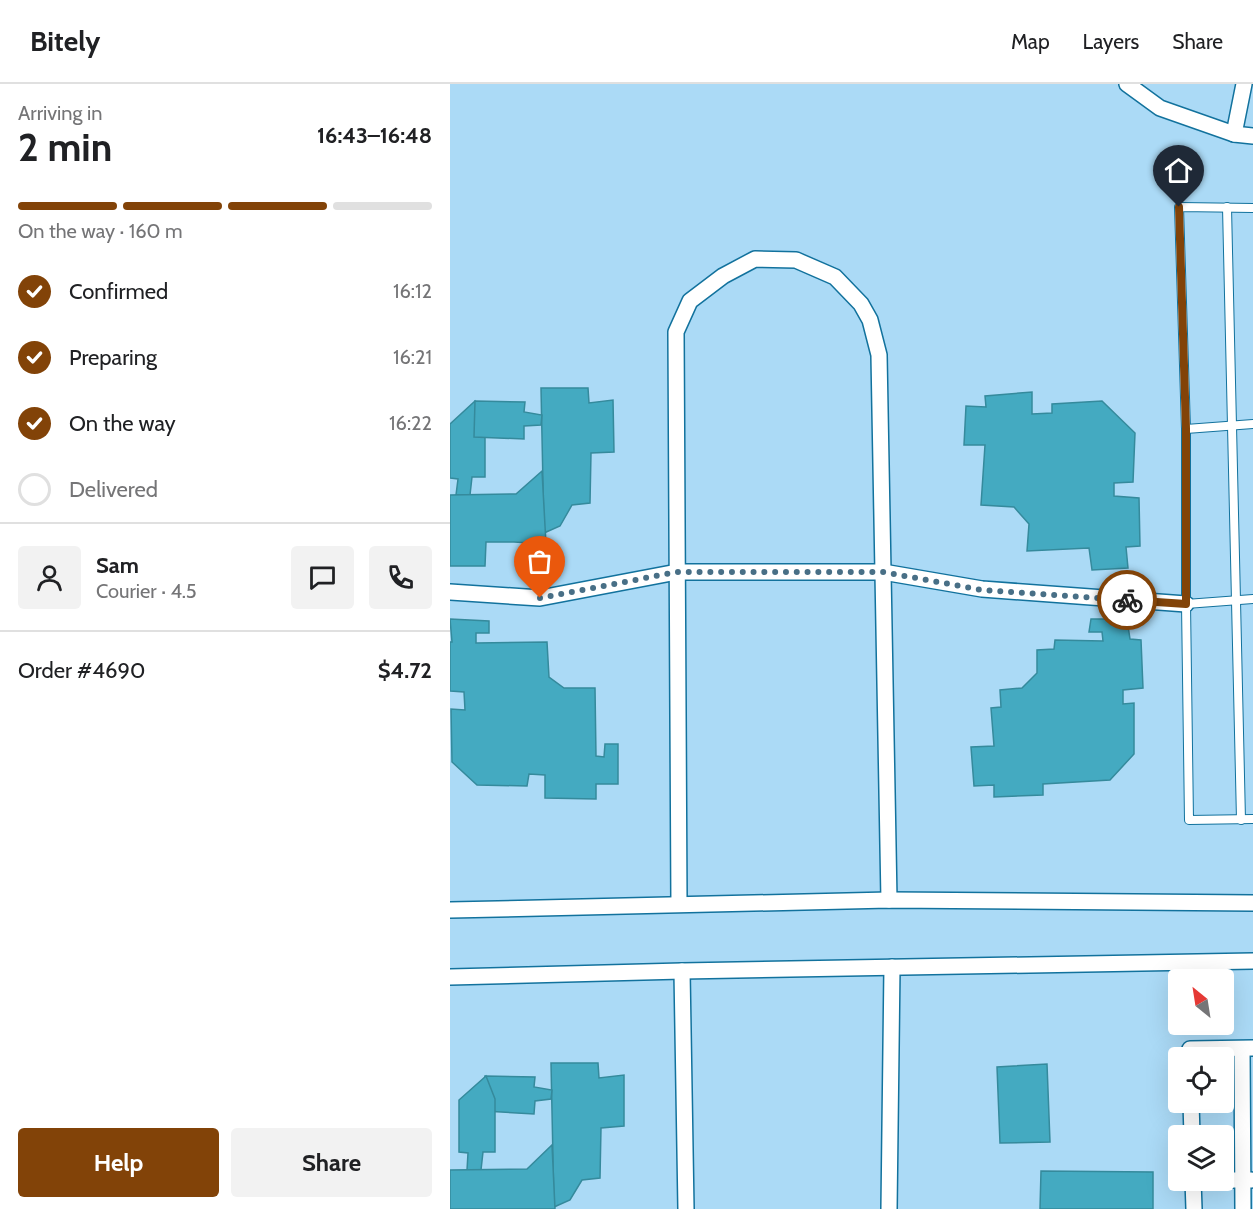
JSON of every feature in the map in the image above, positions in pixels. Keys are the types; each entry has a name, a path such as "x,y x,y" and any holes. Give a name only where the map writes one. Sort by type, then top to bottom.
{"street":[{"path":"1127,84 1160,108 1234,134 1253,136"},
{"path":"1234,134 1244,84"},
{"path":"679,904 676,332 690,301 723,276 755,259 796,260 835,277 861,304 870,320 879,355 889,900"},
{"path":"450,592 540,598 677,572 883,572 982,590 1186,604"},
{"path":"450,910 889,900 1253,903"},
{"path":"450,977 1253,961"},
{"path":"889,1209 892,967"},
{"path":"682,971 686,1209"},
{"path":"1243,1209 1248,1180 1248,1048"},
{"path":"1193,1191 1194,1209"}],"lane":[{"path":"1253,208 1179,207 1186,429 1189,820 1253,819"},
{"path":"1227,207 1241,820"},
{"path":"1186,429 1253,424"},
{"path":"1186,604 1253,599"}],"building":[{"path":"541,388 588,388 589,403 613,400 614,452 591,453 590,503 572,505 560,526 544,533"},
{"path":"1032,392 1032,414 1052,413 1052,404 1102,401 1135,433 1133,482 1114,483 1114,496 1139,498 1140,546 1126,547 1128,568 1092,570 1089,548 1027,551 1029,524 1014,507 981,505 985,445 964,445 966,406 986,407 985,396"},
{"path":"475,401 485,425 485,477 472,477 470,495 456,495 458,479 450,478 450,424"},
{"path":"475,401 525,402 524,412 542,415 541,425 524,426 524,439 474,437"},
{"path":"542,471 546,544 486,542 485,566 450,566 450,495 516,494"},
{"path":"450,619 489,621 489,633 476,633 476,643 547,642 549,677 564,688 595,688 596,756 604,757 605,744 618,744 618,784 596,784 596,799 545,798 545,775 529,774 527,786 477,785 452,762 451,709 465,710 464,692 450,691 450,642 452,642"},
{"path":"1091,619 1127,619 1130,639 1141,640 1143,688 1123,690 1123,704 1134,703 1134,754 1110,780 1043,784 1043,795 994,797 994,785 974,786 971,747 994,746 991,708 1001,707 1000,690 1022,688 1037,673 1037,650 1054,649 1055,640 1103,641 1102,632 1089,632"},
{"path":"551,1063 598,1063 599,1078 624,1075 624,1126 601,1128 600,1178 582,1180 570,1200 554,1207"},
{"path":"1047,1064 1050,1142 1000,1143 997,1067"},
{"path":"485,1076 535,1077 534,1087 552,1090 551,1099 535,1101 534,1114 484,1111"},
{"path":"486,1076 495,1099 495,1152 483,1152 481,1170 467,1170 468,1153 459,1152 459,1100"},
{"path":"552,1145 555,1209 450,1209 450,1170 527,1169"},
{"path":"1041,1171 1153,1172 1153,1209 1040,1209"}],"way so far":[{"path":"540,598 677,572 883,572 982,590 1127,600"}],"route":[{"path":"1127,600 1186,604 1186,429 1179,207"}]}
